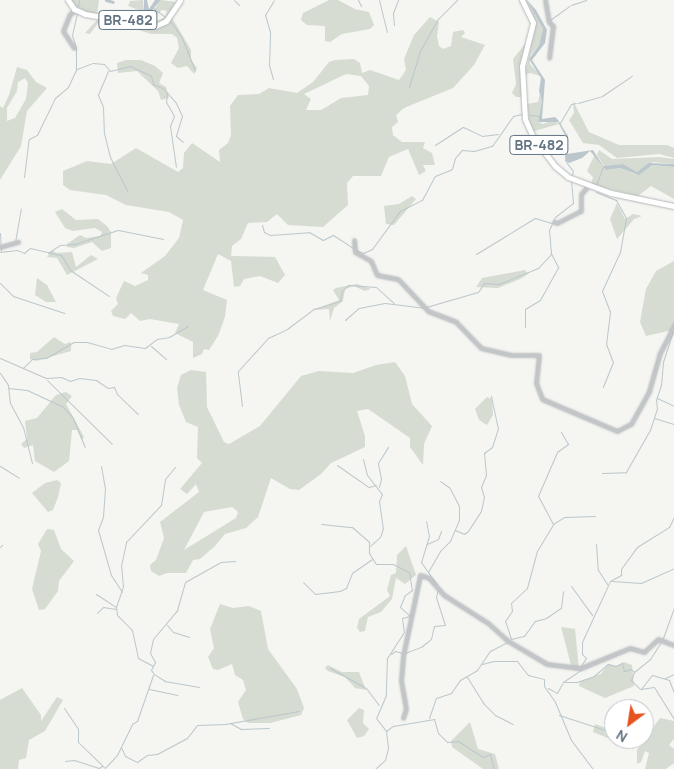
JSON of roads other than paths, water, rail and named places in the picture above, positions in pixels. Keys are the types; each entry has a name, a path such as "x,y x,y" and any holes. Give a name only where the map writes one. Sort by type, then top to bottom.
{"highway":[{"name":"BR-482","path":"68,0 76,10 155,26 166,21 180,0"},
{"name":"BR-482","path":"522,0 533,23 522,66 526,124 559,170 589,185 674,206"}],"street":[{"path":"545,0 549,22 553,26 549,58"},
{"path":"74,48 63,29 70,14 76,10"},
{"path":"554,222 558,223 580,211 581,194 589,185"},
{"path":"354,240 355,252 371,261 377,275 397,278 428,311 456,322 481,348 511,355 539,355 536,383 542,399 617,431 631,424 649,391 659,355 674,325"},
{"path":"0,247 18,242"},
{"path":"402,718 406,709 401,680 403,656 420,575 429,578 444,595 488,623 508,641 547,664 582,668 630,648 644,652 658,639 674,645"}],"waterway":[{"path":"78,6 79,0"},
{"path":"106,0 113,2"},
{"path":"234,0 239,5"},
{"path":"273,79 269,65 270,32 265,15 274,0"},
{"path":"358,0 361,6"},
{"path":"379,0 387,32"},
{"path":"394,25 393,13 398,0"},
{"path":"409,87 420,51 438,19 457,0"},
{"path":"571,5 586,0"},
{"path":"550,20 569,6"},
{"path":"153,8 164,16"},
{"path":"24,177 29,139 37,135 55,98 68,87 76,70 76,48 72,35 77,14"},
{"path":"171,22 182,38 195,70"},
{"path":"77,69 93,63 104,64 110,71 130,66 151,76 153,84 164,89 176,103 182,116 176,136 183,142"},
{"path":"108,71 98,95 103,107 104,133 110,157 128,192"},
{"path":"578,103 602,96 632,76"},
{"path":"167,93 166,102 174,116 170,126 176,167"},
{"path":"560,123 571,104 576,103"},
{"path":"356,250 363,253 372,249 400,211 422,200 435,176 452,169 455,158 462,150 474,151 492,146 513,116 522,114"},
{"path":"529,115 540,116"},
{"path":"435,145 463,127 482,136 498,134"},
{"path":"566,162 573,171 572,175"},
{"path":"596,185 603,167"},
{"path":"525,327 525,309 540,300 558,267 551,253 549,230 555,217 573,203 571,182"},
{"path":"596,192 616,200 626,218 620,252 602,291 610,312 606,344 613,362 603,387"},
{"path":"15,242 21,209"},
{"path":"476,254 535,218 551,223"},
{"path":"262,225 264,232 270,235 309,232 323,240 333,235 353,248"},
{"path":"48,253 60,245 75,244 118,230 163,239"},
{"path":"0,233 1,251"},
{"path":"0,252 17,250 24,253 30,248 61,255 70,270 109,296"},
{"path":"426,307 478,292 484,283 499,284 538,268 551,254"},
{"path":"0,283 13,296 64,313"},
{"path":"242,406 238,371 268,338 287,329 314,309 340,301 342,291 348,285 376,287 394,303"},
{"path":"345,320 359,308 385,303 424,308"},
{"path":"23,368 32,359 46,358 74,342 87,342 111,349 124,345 145,348 157,339 169,337 188,326"},
{"path":"602,473 626,472 650,430 657,409 656,400 661,385 663,362 674,329"},
{"path":"151,346 166,359"},
{"path":"0,358 46,378 61,377 70,381 79,378 96,380 108,388 114,387 117,394 138,414"},
{"path":"0,373 8,385 10,403 23,427 32,463"},
{"path":"47,380 112,444"},
{"path":"8,388 27,390 62,406 73,418 85,447"},
{"path":"455,530 464,534 481,511 484,497 481,487 486,475 484,453 492,447 498,429 491,396"},
{"path":"657,398 674,406"},
{"path":"654,418 674,424"},
{"path":"553,524 538,496 557,452 568,444 561,432"},
{"path":"379,487 381,479 378,463 388,447"},
{"path":"363,459 367,475 382,494 379,501 383,528 380,537 370,546"},
{"path":"337,465 369,487 376,485"},
{"path":"0,466 19,478"},
{"path":"101,466 105,488 103,517 98,530 111,575 122,592"},
{"path":"153,666 138,658 132,630 117,615 116,607 123,587 121,566 126,542 161,505 165,479 175,467"},
{"path":"428,572 440,551 450,541 459,520 459,506 450,488 440,481"},
{"path":"511,639 505,621 512,611 511,603 527,588 537,551 553,524 564,517 595,516"},
{"path":"580,667 586,658 582,654 582,642 610,581 621,575 621,569 637,547 669,527 674,517"},
{"path":"426,521 429,536 421,562 438,586"},
{"path":"321,524 352,527 369,542 369,553 376,564 393,564 409,572 412,590 405,595 400,607 410,616 402,618 404,632 387,658 386,695 376,718 386,731 388,748 385,760 375,769"},
{"path":"427,544 438,539 441,531"},
{"path":"596,544 598,570 607,584"},
{"path":"303,582 315,594 340,591 346,588 352,573 372,559"},
{"path":"199,687 165,681 154,674 151,670 155,662 150,653 153,639 177,610 185,582 221,562 235,561"},
{"path":"612,581 641,583 674,568"},
{"path":"571,586 592,615"},
{"path":"405,653 421,647 431,639 434,626 445,625 436,597 438,589"},
{"path":"511,639 524,636 535,621 546,618 561,608 563,591"},
{"path":"96,594 116,607"},
{"path":"97,613 103,607 116,609"},
{"path":"663,638 674,608"},
{"path":"167,625 173,632 189,637"},
{"path":"429,718 436,698 451,693 460,680 477,670 490,651 508,642"},
{"path":"640,689 631,680 634,672 650,659 661,642"},
{"path":"391,654 395,651 403,653"},
{"path":"482,664 494,661 517,661 528,675 544,679 544,686 555,702 571,740 593,769"},
{"path":"565,682 577,682 594,676 608,664 616,666 622,663 624,671 631,669 634,672"},
{"path":"330,668 366,688 379,705"},
{"path":"548,688 557,693 563,682 581,670"},
{"path":"665,678 674,674"},
{"path":"104,769 117,755 132,724 137,721 153,675"},
{"path":"641,689 652,675 669,680 674,693"},
{"path":"467,677 483,703 495,715 513,724"},
{"path":"641,689 654,687 674,719"},
{"path":"149,689 177,695"},
{"path":"64,708 78,729 78,742 104,767"},
{"path":"121,747 125,756 137,762 147,755 157,754 187,738 197,725 225,724 299,711"},
{"path":"559,715 604,730"},
{"path":"386,731 393,726 434,719 438,733 447,742 458,741 483,757 490,754 494,769"},
{"path":"230,723 241,729 269,728"},
{"path":"65,761 74,760 99,768 102,766"}]}
